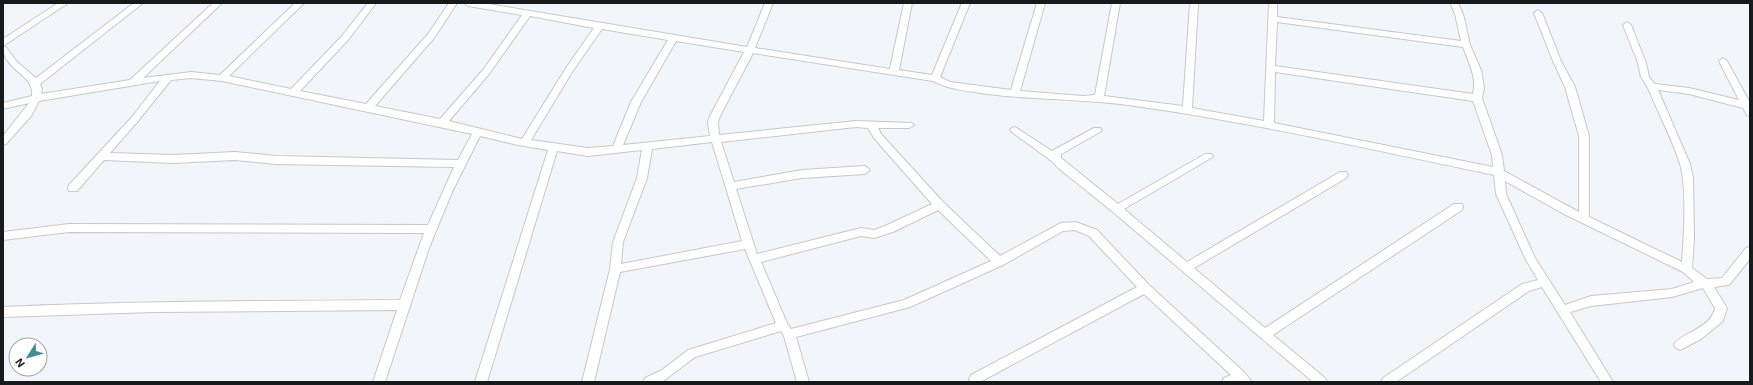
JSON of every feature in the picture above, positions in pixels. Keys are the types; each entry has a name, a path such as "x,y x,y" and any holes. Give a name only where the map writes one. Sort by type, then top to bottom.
{"street":[{"path":"3,43 64,3"},
{"path":"36,83 138,3"},
{"path":"130,84 218,3"},
{"path":"222,78 300,3"},
{"path":"293,93 343,41 363,18 372,3"},
{"path":"368,108 416,51 431,36 454,3"},
{"path":"468,3 673,38 935,78 948,85 1015,94 1083,99 1099,98 1187,110 1269,125 1498,172 1584,218 1687,268 1694,276 1705,283 1720,308 1720,318 1697,336 1680,345"},
{"path":"769,3 750,50 715,116 713,131 732,186 748,244 786,330 803,382"},
{"path":"894,72 908,3"},
{"path":"935,78 966,3"},
{"path":"1015,94 1041,3"},
{"path":"1099,98 1116,3"},
{"path":"1187,110 1194,3"},
{"path":"1269,125 1273,3"},
{"path":"1454,3 1459,14 1466,45 1477,70 1479,88 1477,98 1497,155 1500,194 1531,260 1607,382"},
{"path":"442,123 486,72 528,13"},
{"path":"1538,13 1557,61 1570,87 1584,136 1584,218"},
{"path":"1272,18 1466,45"},
{"path":"1627,24 1632,41 1642,63 1645,77 1652,87 1685,164 1688,178 1689,231 1687,268"},
{"path":"525,143 569,70 600,26"},
{"path":"616,149 636,102 673,38"},
{"path":"3,48 13,63 36,83 38,91 37,98 27,114 3,142"},
{"path":"1722,61 1749,108"},
{"path":"1272,69 1477,98"},
{"path":"3,106 37,98 191,75 222,78 442,123 477,133 525,143 588,152 856,124 909,125"},
{"path":"74,188 135,119 168,78"},
{"path":"1652,87 1661,87 1691,93 1749,108"},
{"path":"872,125 877,136 939,205 999,262"},
{"path":"1015,130 1056,159 1060,164 1117,209 1321,382"},
{"path":"1056,159 1056,152 1097,130"},
{"path":"379,382 392,348 404,305 431,229 460,164 477,133"},
{"path":"588,382 614,269 618,242 642,178 648,146"},
{"path":"481,382 507,301 524,238 553,148"},
{"path":"102,156 173,159 235,156 276,160 460,164"},
{"path":"1117,209 1208,156"},
{"path":"732,186 802,174 865,170"},
{"path":"1186,269 1190,265 1343,175"},
{"path":"754,259 861,232 874,234 889,229 939,205"},
{"path":"1265,334 1458,207"},
{"path":"649,382 655,380 670,370 692,353 786,330 906,304 999,262 1061,227 1076,226 1093,233 1145,288 1243,379"},
{"path":"3,236 69,228 431,229"},
{"path":"614,269 748,244"},
{"path":"1562,310 1591,301 1672,293 1705,283 1725,282 1750,251"},
{"path":"1387,382 1526,287 1546,282"},
{"path":"975,379 1145,288"},
{"path":"3,312 167,306 404,305"},
{"path":"1228,382 1243,379"}]}
